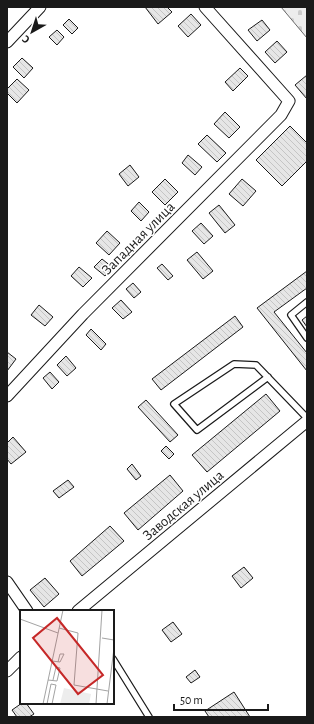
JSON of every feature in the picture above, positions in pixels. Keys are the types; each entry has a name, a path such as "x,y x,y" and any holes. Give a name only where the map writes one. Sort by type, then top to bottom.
{"street":[{"path":"7,42 40,7"},
{"name":"Западная улица","path":"7,396 83,314 282,116 289,101 205,7"},
{"name":"Заводская улица","path":"81,610 307,420"},
{"path":"7,582 26,610"},
{"path":"7,671 20,658"}],"lane":[{"path":"307,302 290,315 307,338"},
{"path":"268,377 197,430 174,404 234,364 256,365 268,377 307,420"},
{"path":"114,661 149,717"}],"green space":[{"path":"281,7 307,7 307,38"}],"building":[{"path":"145,7 167,7 172,12 158,24"},
{"path":"191,14 201,25 188,37 178,26"},
{"path":"69,19 78,28 72,34 63,25"},
{"path":"262,20 270,30 257,41 248,30"},
{"path":"57,30 64,37 57,45 49,37"},
{"path":"277,41 287,52 275,63 265,52"},
{"path":"22,58 33,68 24,78 13,67"},
{"path":"240,68 248,76 233,91 225,82"},
{"path":"307,75 307,99 295,85"},
{"path":"17,79 29,90 17,103 7,93 7,89"},
{"path":"225,112 240,127 229,138 214,124"},
{"path":"290,126 307,143 307,161 282,186 256,160"},
{"path":"207,135 226,153 217,162 198,144"},
{"path":"188,155 202,167 195,175 182,163"},
{"path":"130,165 139,177 128,186 119,174"},
{"path":"165,179 178,192 165,205 152,192"},
{"path":"242,179 256,191 243,206 229,194"},
{"path":"139,202 149,212 141,221 131,211"},
{"path":"219,205 235,225 225,233 209,213"},
{"path":"201,223 213,236 204,244 192,231"},
{"path":"107,231 120,243 109,255 96,243"},
{"path":"197,252 213,271 203,279 187,260"},
{"path":"102,259 112,267 105,276 94,267"},
{"path":"162,264 173,276 168,280 157,268"},
{"path":"79,267 92,278 83,287 71,276"},
{"path":"307,271 307,288 274,312 307,353 307,371 257,308"},
{"path":"133,283 141,292 134,298 126,289"},
{"path":"121,300 132,312 123,319 112,308"},
{"path":"39,305 53,317 45,326 31,315"},
{"path":"235,316 243,327 161,390 152,379"},
{"path":"307,316 307,327 302,320"},
{"path":"91,329 106,344 101,350 86,335"},
{"path":"7,352 16,359 7,371"},
{"path":"66,356 76,368 67,376 57,365"},
{"path":"50,372 59,382 52,389 43,378"},
{"path":"266,394 280,411 207,472 192,455"},
{"path":"146,400 178,435 170,442 138,407"},
{"path":"13,437 26,452 11,464 7,459 7,443"},
{"path":"166,446 174,454 169,459 161,451"},
{"path":"132,464 141,476 136,480 127,469"},
{"path":"170,475 183,491 138,530 124,513"},
{"path":"68,480 74,487 59,498 53,491"},
{"path":"110,526 124,541 82,576 70,561"},
{"path":"244,567 253,578 241,588 232,576"},
{"path":"45,578 59,594 44,607 30,590"},
{"path":"173,622 182,634 171,642 162,630"},
{"path":"195,670 200,677 191,683 186,677"},
{"path":"234,692 250,717 209,717 205,711"},
{"path":"21,704 27,704 34,714 29,717 17,717 12,710"}]}
